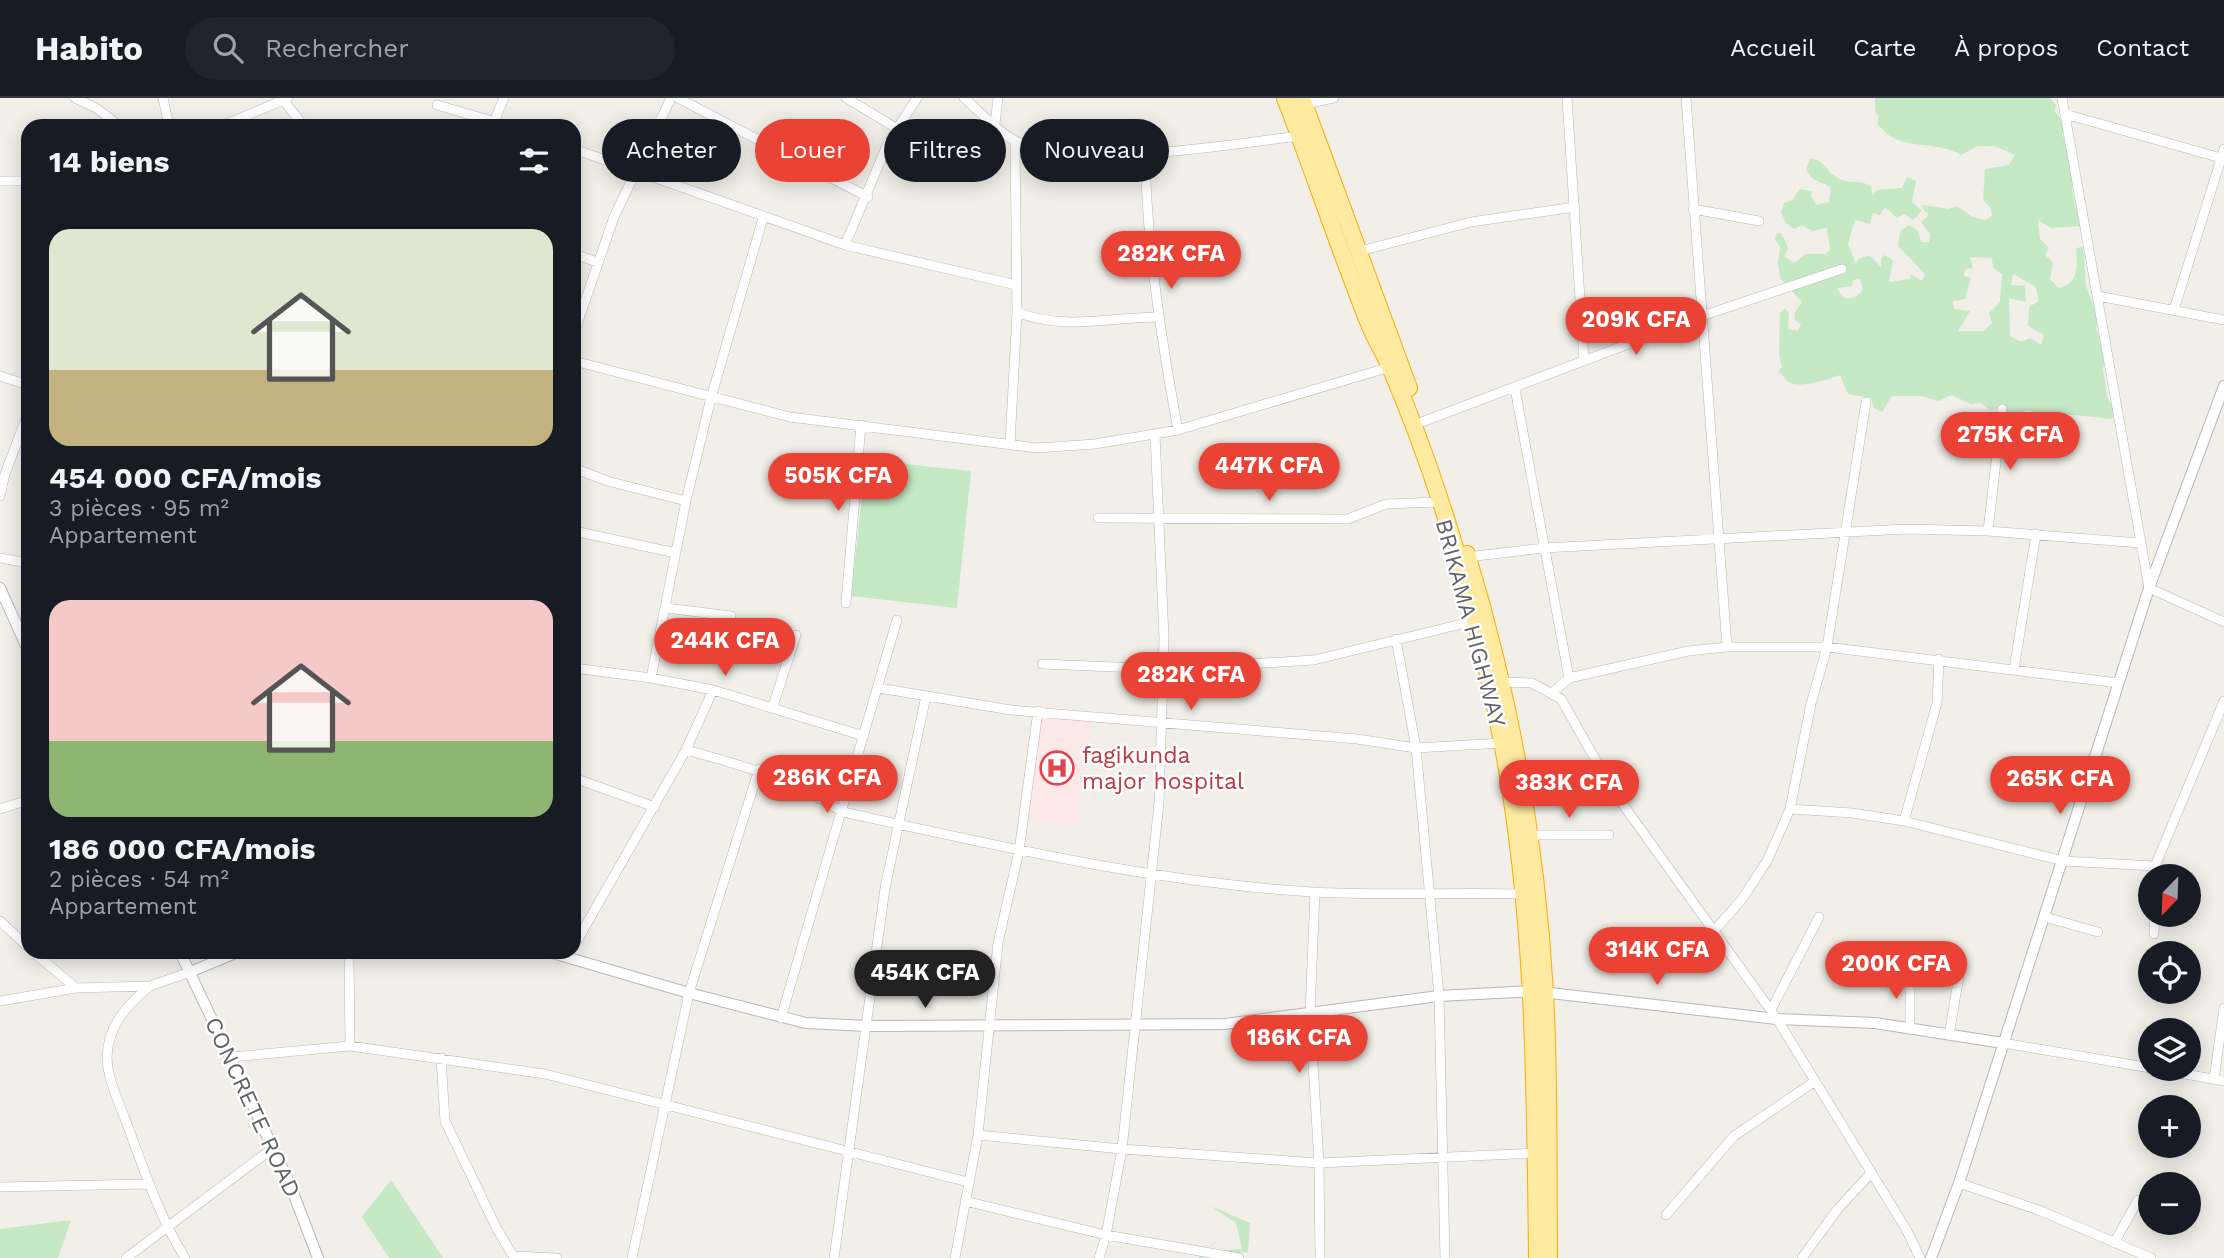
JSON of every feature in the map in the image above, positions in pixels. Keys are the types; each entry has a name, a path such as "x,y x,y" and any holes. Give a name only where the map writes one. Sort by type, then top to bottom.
{"highway":[{"name":"BRIKAMA HIGHWAY","path":"1285,98 1370,327 1390,367 1438,502 1495,683 1539,991 1537,1258"},
{"name":"BRIKAMA HIGHWAY","path":"1303,101 1386,321 1467,557 1529,835 1539,991 1549,1258"},
{"path":"1370,327 1386,321"}],"street":[{"path":"75,98 96,103 110,119"},
{"path":"163,98 168,119"},
{"path":"496,119 504,98"},
{"path":"660,119 671,98"},
{"path":"678,98 868,197"},
{"path":"846,98 884,121"},
{"path":"904,119 917,98"},
{"path":"964,98 989,119"},
{"path":"996,119 998,98"},
{"path":"1303,101 1334,98"},
{"path":"1567,98 1584,361"},
{"path":"1686,98 1693,209 1705,315 1727,647"},
{"path":"239,119 286,99 299,119"},
{"path":"2059,99 2065,114 2149,588"},
{"path":"437,105 481,119"},
{"path":"2065,114 2222,153 2175,310"},
{"path":"1006,133 1020,143"},
{"path":"1169,150 1300,136"},
{"path":"1010,444 1017,313 1015,141"},
{"path":"581,152 602,160"},
{"path":"845,246 868,197 884,153"},
{"path":"0,181 21,181"},
{"path":"581,311 597,262 629,182"},
{"path":"659,182 845,246 1016,285"},
{"path":"1146,182 1159,317 1178,430"},
{"path":"1360,251 1471,222 1575,207"},
{"path":"1693,209 1759,221"},
{"path":"651,678 686,501 711,398 763,218"},
{"path":"581,256 597,262"},
{"path":"1422,422 1516,389 1705,315 1842,269"},
{"path":"2098,296 2224,320"},
{"path":"1017,313 1034,319 1093,323 1128,317 1159,317"},
{"path":"581,363 790,417 1037,448 1095,444 1178,430 1390,367"},
{"path":"0,376 21,383"},
{"path":"1495,683 1532,683 1553,692 1568,710 1614,792 1774,1014 1906,1229 1930,1258 1959,1183 2149,588 2224,386"},
{"path":"1516,389 1569,678"},
{"path":"1714,931 1742,899 1767,861 1790,809 1811,704 1827,647 1866,402"},
{"path":"1988,531 2002,409"},
{"path":"846,603 861,425"},
{"path":"0,496 21,432"},
{"path":"1099,1258 1106,1235 1122,1149 1153,874 1164,725 1161,516 1155,433"},
{"path":"581,471 607,481 686,501"},
{"path":"1098,518 1161,516 1348,519 1386,504 1438,502"},
{"path":"1467,557 1544,548 1906,529 1988,531 2140,543"},
{"path":"581,533 676,553"},
{"path":"2014,669 2036,534"},
{"path":"0,558 21,562"},
{"path":"0,588 3,603 21,637"},
{"path":"2149,588 2224,622"},
{"path":"666,608 731,616"},
{"path":"782,1018 897,620"},
{"path":"1042,664 1164,669 1314,660 1474,621"},
{"path":"773,706 796,635"},
{"path":"1396,639 1416,748 1438,996 1445,1258"},
{"path":"1553,692 1569,678 1688,651 1727,647 1827,647 2118,683"},
{"path":"1905,821 1937,703 1939,659"},
{"path":"581,669 713,690 773,706 864,736"},
{"path":"879,688 1011,710 1357,740 1416,748 1503,743"},
{"path":"581,934 686,750 713,690"},
{"path":"834,1258 885,888 926,696"},
{"path":"2156,864 2224,701"},
{"path":"955,1258 978,1135 987,1025 1005,901 1019,851 1038,711"},
{"path":"686,750 759,769 819,796 843,813 1019,851 1153,874 1315,892 1524,894"},
{"path":"632,1258 689,993 759,769"},
{"path":"581,781 654,807"},
{"path":"0,809 21,802"},
{"path":"1790,809 1852,813 1905,821 2063,861 2138,865"},
{"path":"1529,835 1609,835"},
{"path":"1315,892 1310,1013 1319,1163 1320,1258"},
{"path":"1774,1014 1819,917"},
{"path":"2045,917 2098,932"},
{"path":"0,921 21,940"},
{"path":"2154,928 2154,934"},
{"path":"581,955 689,993 806,1023 868,1026 1225,1024 1438,996 1539,991 1875,1023 2138,1066"},
{"path":"41,959 76,988"},
{"name":"CONCRETE ROAD","path":"184,959 273,1147 318,1258"},
{"path":"0,1001 76,988 150,986 221,959"},
{"path":"349,959 350,1046"},
{"path":"1949,1035 1960,970"},
{"path":"1910,973 1910,1029"},
{"path":"150,986 124,1007 112,1032 107,1059 146,1184 166,1227 185,1258"},
{"path":"2214,1079 2224,1008"},
{"path":"231,1057 350,1046 545,1074 968,1182"},
{"path":"441,1058 445,1121 513,1257 557,1258"},
{"path":"2201,1077 2224,1081"},
{"path":"1666,1215 1734,1136 1814,1082"},
{"path":"978,1135 1122,1149 1319,1163 1536,1153"},
{"path":"126,1258 273,1147"},
{"path":"1802,1258 1837,1210 1871,1173"},
{"path":"1959,1183 2041,1211 2151,1258"},
{"path":"0,1187 146,1184"},
{"path":"2114,1242 2138,1200"},
{"path":"965,1201 1106,1235 1239,1258"}],"shaded area":[{"name":"fagikunda major hospital","path":"1039,711 1092,720 1075,826 1022,817"}],"green space":[{"path":"1875,98 2050,98 2056,105 2055,112 2066,126 2062,135 2070,156 2074,203 2083,222 2080,226 2051,228 2038,220 2040,239 2049,248 2045,255 2053,263 2050,279 2059,288 2066,286 2074,277 2077,266 2076,248 2083,247 2086,286 2098,317 2096,329 2107,357 2103,369 2107,397 2116,414 2111,419 2055,413 2048,417 2029,410 2005,416 1997,409 1990,410 1981,403 1971,404 1951,395 1939,401 1921,396 1892,396 1882,412 1874,408 1871,398 1848,394 1840,375 1796,384 1788,382 1778,372 1782,367 1779,355 1780,313 1785,308 1789,313 1788,329 1798,331 1801,324 1795,320 1794,314 1802,302 1780,278 1780,247 1775,239 1777,233 1781,233 1788,248 1784,256 1794,263 1806,254 1825,254 1830,250 1827,228 1812,231 1802,225 1794,229 1786,223 1781,212 1784,203 1793,200 1799,189 1812,191 1811,197 1817,205 1829,202 1831,187 1813,179 1806,170 1810,158 1819,161 1842,180 1871,186 1873,196 1877,190 1902,188 1907,177 1916,181 1912,202 1922,211 1913,220 1904,214 1897,218 1885,207 1880,215 1873,213 1870,224 1855,220 1848,244 1856,264 1859,258 1870,256 1881,267 1884,255 1893,260 1889,282 1910,279 1911,274 1922,281 1925,274 1898,246 1900,231 1909,225 1918,231 1921,242 1929,242 1930,234 1921,222 1929,215 1922,208 1923,205 1948,209 1957,206 1973,217 1985,220 1992,216 1991,208 1983,200 1985,169 2009,165 2015,155 1994,146 1977,146 1961,155 1939,147 1895,139 1885,133 1877,123 1879,117 1875,111","holes":["1970,257 1992,258 1993,268 2002,274 2000,302 1989,313 1992,323 1984,331 1958,331 1970,311 1954,309 1953,301 1965,299 1971,278 1964,276 1965,269 1973,268","2013,274 2036,287 2039,301 2029,307 2028,326 2044,335 2041,345 2030,338 2021,342 2010,336 2009,298 2026,302 2025,286 2011,285","1860,279 1863,289 1858,294 1853,298 1841,295 1837,288 1852,286 1853,280"]},
{"path":"866,460 971,471 957,608 851,596"},
{"path":"391,1180 443,1258 389,1258 362,1217"},
{"path":"1211,1206 1250,1223 1248,1252 1198,1258 1222,1235 1207,1251 1242,1249 1236,1223"},
{"path":"71,1220 58,1258 0,1258 0,1229"}],"place":[{"name":"fagikunda major hospital","path":"1057,768"}]}
